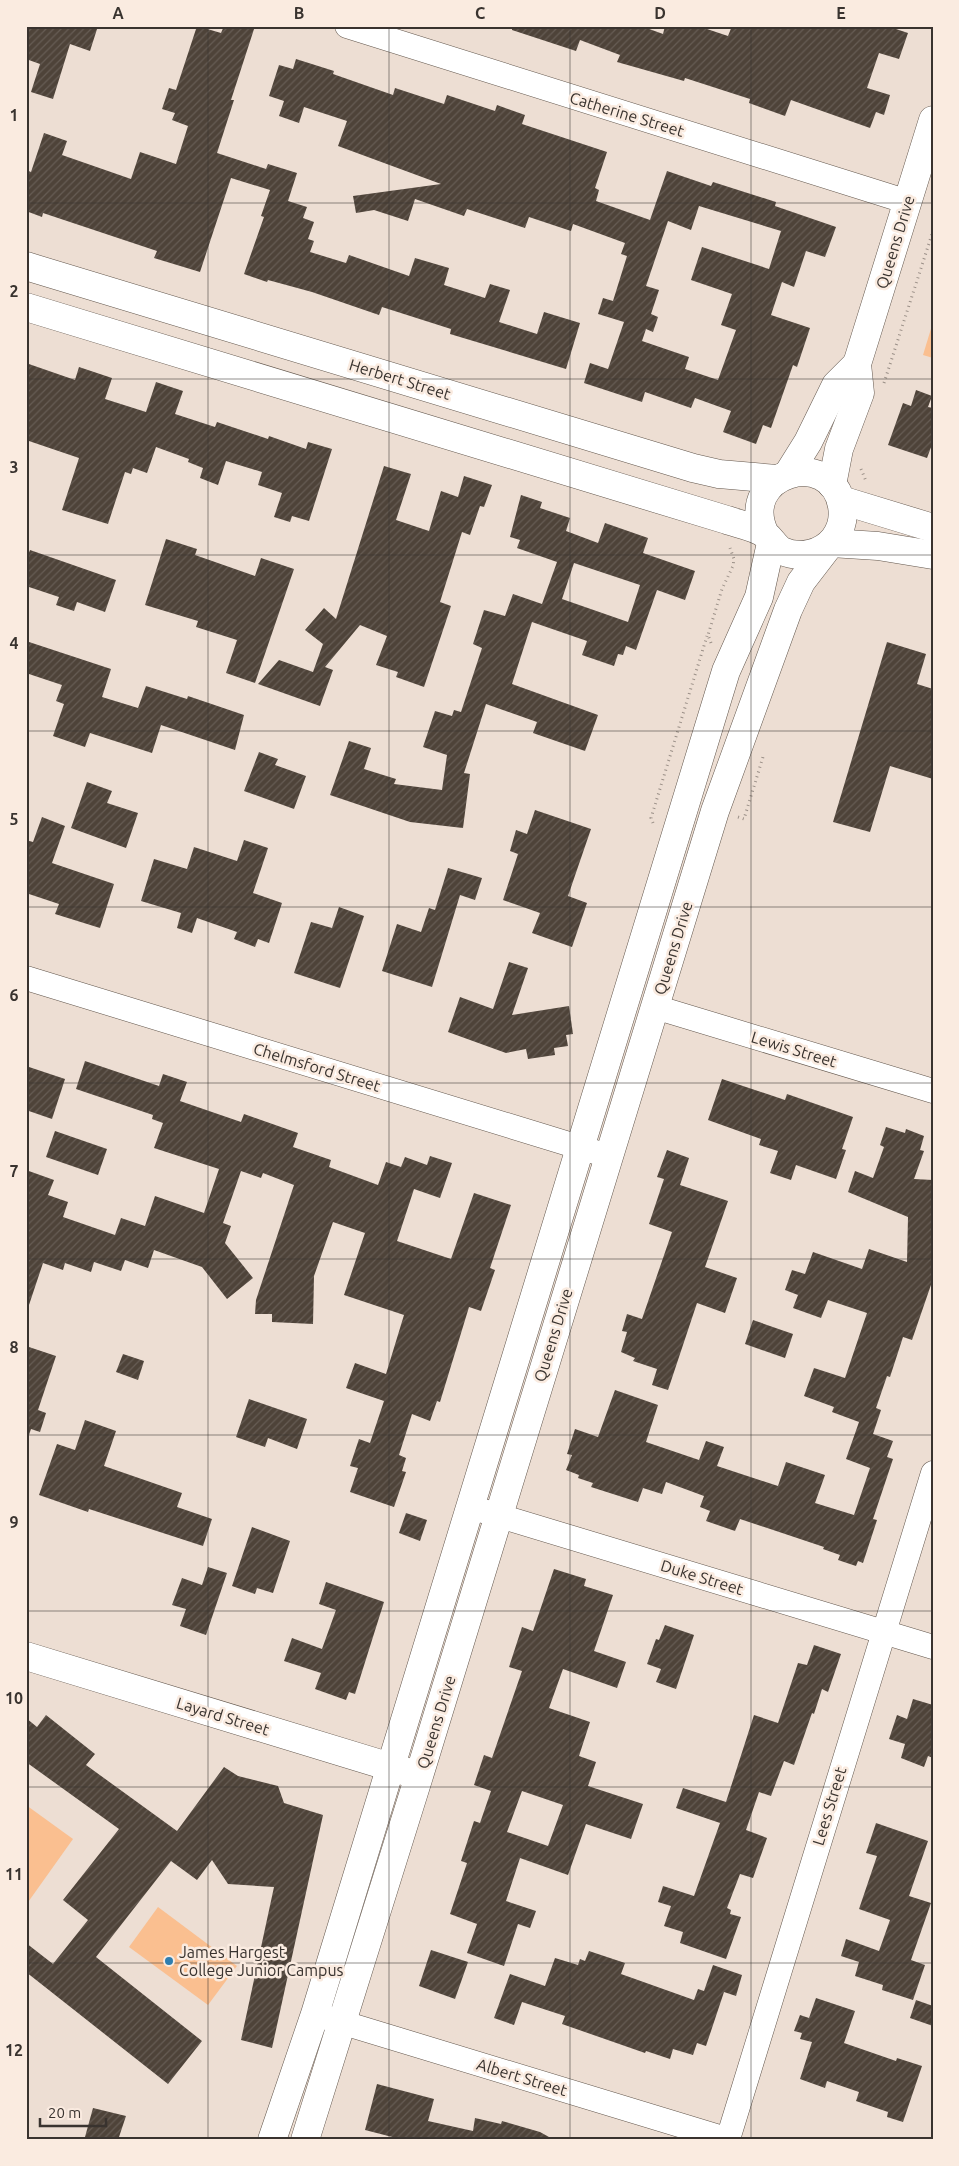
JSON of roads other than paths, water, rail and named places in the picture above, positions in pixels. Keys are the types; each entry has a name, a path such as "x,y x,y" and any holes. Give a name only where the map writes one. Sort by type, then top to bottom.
{"main road":[{"name":"Queens Drive","path":"836,492 839,449 860,394 857,364 933,120"},
{"name":"Herbert Street","path":"26,266 693,468 719,474 782,477 812,473 836,492 933,528"},
{"path":"26,307 278,382 720,518 768,539 782,551 795,554 808,555 820,550 831,543 837,535 843,518 836,492"},
{"path":"278,382 289,346"},
{"name":"Queens Drive","path":"782,477 808,442 836,385 857,364"},
{"path":"768,539 760,518 760,507 763,496 782,477"},
{"name":"Queens Drive","path":"272,2140 315,2014 726,671 759,597 768,539"},
{"name":"Queens Drive","path":"305,2140 420,1776 498,1515 715,811 772,650 799,587 831,543"},
{"path":"831,543 878,546 933,555"},
{"name":"Layard Street","path":"26,1656 420,1776"}],"street":[{"name":"Catherine Street","path":"347,26 908,202"},
{"name":"Chelmsford Street","path":"26,978 608,1156"},
{"name":"Lewis Street","path":"655,1007 933,1091"},
{"name":"Lees Street","path":"729,2140 933,1473"},
{"name":"Duke Street","path":"470,1507 933,1647"},
{"name":"Albert Street","path":"315,2014 729,2140"}],"place":[{"name":"James Hargest College Junior Campus","path":"169,1961"}]}
